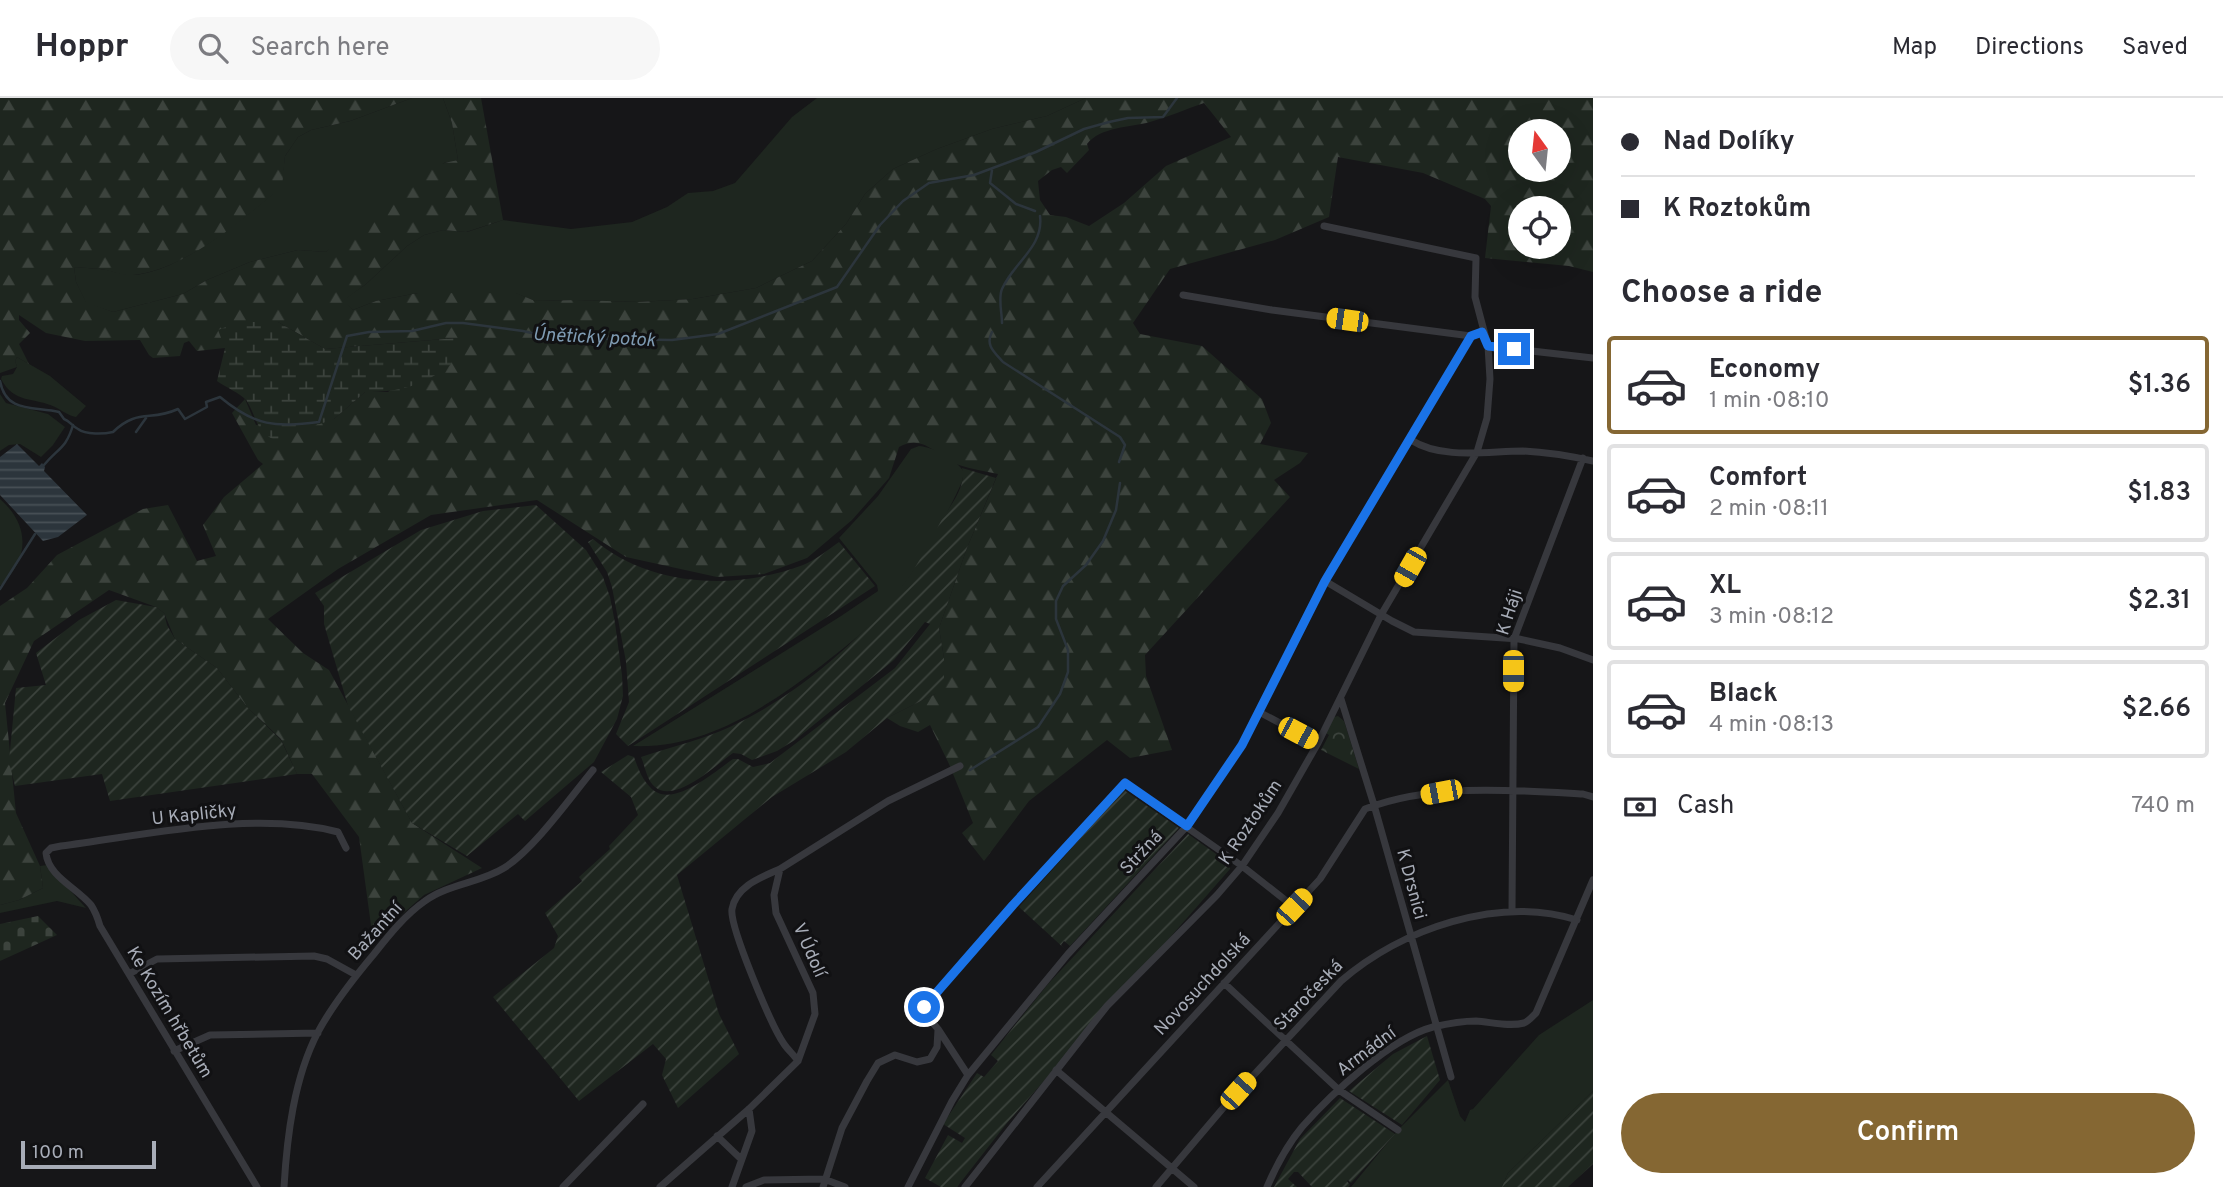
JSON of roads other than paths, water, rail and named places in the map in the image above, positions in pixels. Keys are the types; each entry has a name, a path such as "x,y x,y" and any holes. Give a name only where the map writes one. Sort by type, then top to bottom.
{"street":[{"name":"K Roztokům","path":"965,1187 1107,1006 1217,895 1278,813 1341,699 1381,615 1477,452 1490,398 1488,346 1482,332 1475,297 1476,258 1324,226"},
{"path":"1183,295 1272,310 1471,336 1482,332"},
{"name":"Stržná","path":"908,1187 952,1101 968,1076 1068,954 1187,826 1242,745 1325,581 1471,336"},
{"path":"1488,346 1593,358"},
{"path":"1411,440 1418,445 1464,455 1477,452 1528,452 1593,461"},
{"name":"K Háji","path":"1512,910 1514,639 1583,458"},
{"path":"1325,581 1414,632 1514,639 1560,648 1593,660"},
{"name":"K Drsnici","path":"1341,699 1451,1077"},
{"path":"1259,712 1318,743"},
{"path":"798,1061 784,1044 769,1017 733,925 732,908 741,891 888,801 960,766"},
{"name":"Bažantní","path":"284,1187 289,1132 298,1089 318,1033 333,1006 396,927 425,901 505,867 539,836 593,770"},
{"path":"968,1076 926,1015 924,1007 1125,783 1294,907"},
{"path":"1374,805 1441,792 1513,790 1583,794 1593,797"},
{"name":"Novosuchdolská","path":"1037,1187 1320,879 1365,809 1374,805"},
{"name":"U Kapličky","path":"47,861 46,853 51,848 205,827 263,823 290,824 338,832 346,848"},
{"name":"Ke Kozím hřbetům","path":"47,861 63,880 90,904 100,926 257,1187"},
{"name":"V Údolí","path":"660,1187 750,1109 798,1061 815,1014 815,1004 813,993 776,913 774,895 780,869"},
{"path":"1577,920 1593,880"},
{"name":"Staročeská","path":"1156,1187 1286,1040 1357,967 1410,939 1465,917 1512,910 1577,920"},
{"name":"Armádní","path":"1267,1187 1285,1151 1302,1128 1339,1090 1382,1054 1416,1034 1435,1027 1473,1021 1512,1024 1529,1021 1536,1013 1577,920"},
{"path":"129,974 157,958 257,959 267,956 314,956 327,959 356,975"},
{"path":"1224,984 1339,1090 1398,1130"},
{"path":"824,1183 842,1128 878,1063 895,1055 917,1062 930,1059 937,1047 938,1029"},
{"path":"174,1051 210,1035 318,1033"},
{"path":"1056,1070 1194,1187"},
{"path":"563,1187 643,1104"},
{"path":"732,1187 752,1131 750,1109"},
{"path":"717,1136 741,1159"},
{"path":"746,1187 764,1180 824,1183 845,1187"}],"waterway":[{"name":"Únětický potok","path":"0,381 3,392 15,404 59,412 76,428 90,433 113,432 130,420 178,409 185,419 207,407 206,402 220,397 244,414 266,423 304,424 319,422 347,336 369,332 412,331 446,323 523,331 553,338 672,340 718,334 837,287 880,225 903,201 929,183 974,175 1036,152 1084,129 1128,118 1163,117 1177,98"},
{"path":"992,170 990,183 1016,204 1035,211"},
{"path":"1002,323 1002,289 1033,246 1040,227 1040,216"},
{"path":"992,332 990,345 1003,362 1120,437 1125,445 1119,462"},
{"path":"136,432 146,418"},
{"path":"44,465 64,444 73,425"},
{"path":"970,770 1038,727 1060,694 1068,672 1068,650 1056,619 1056,601 1063,586 1086,565 1103,541 1116,510 1120,483"},
{"path":"0,589 35,534"}]}
